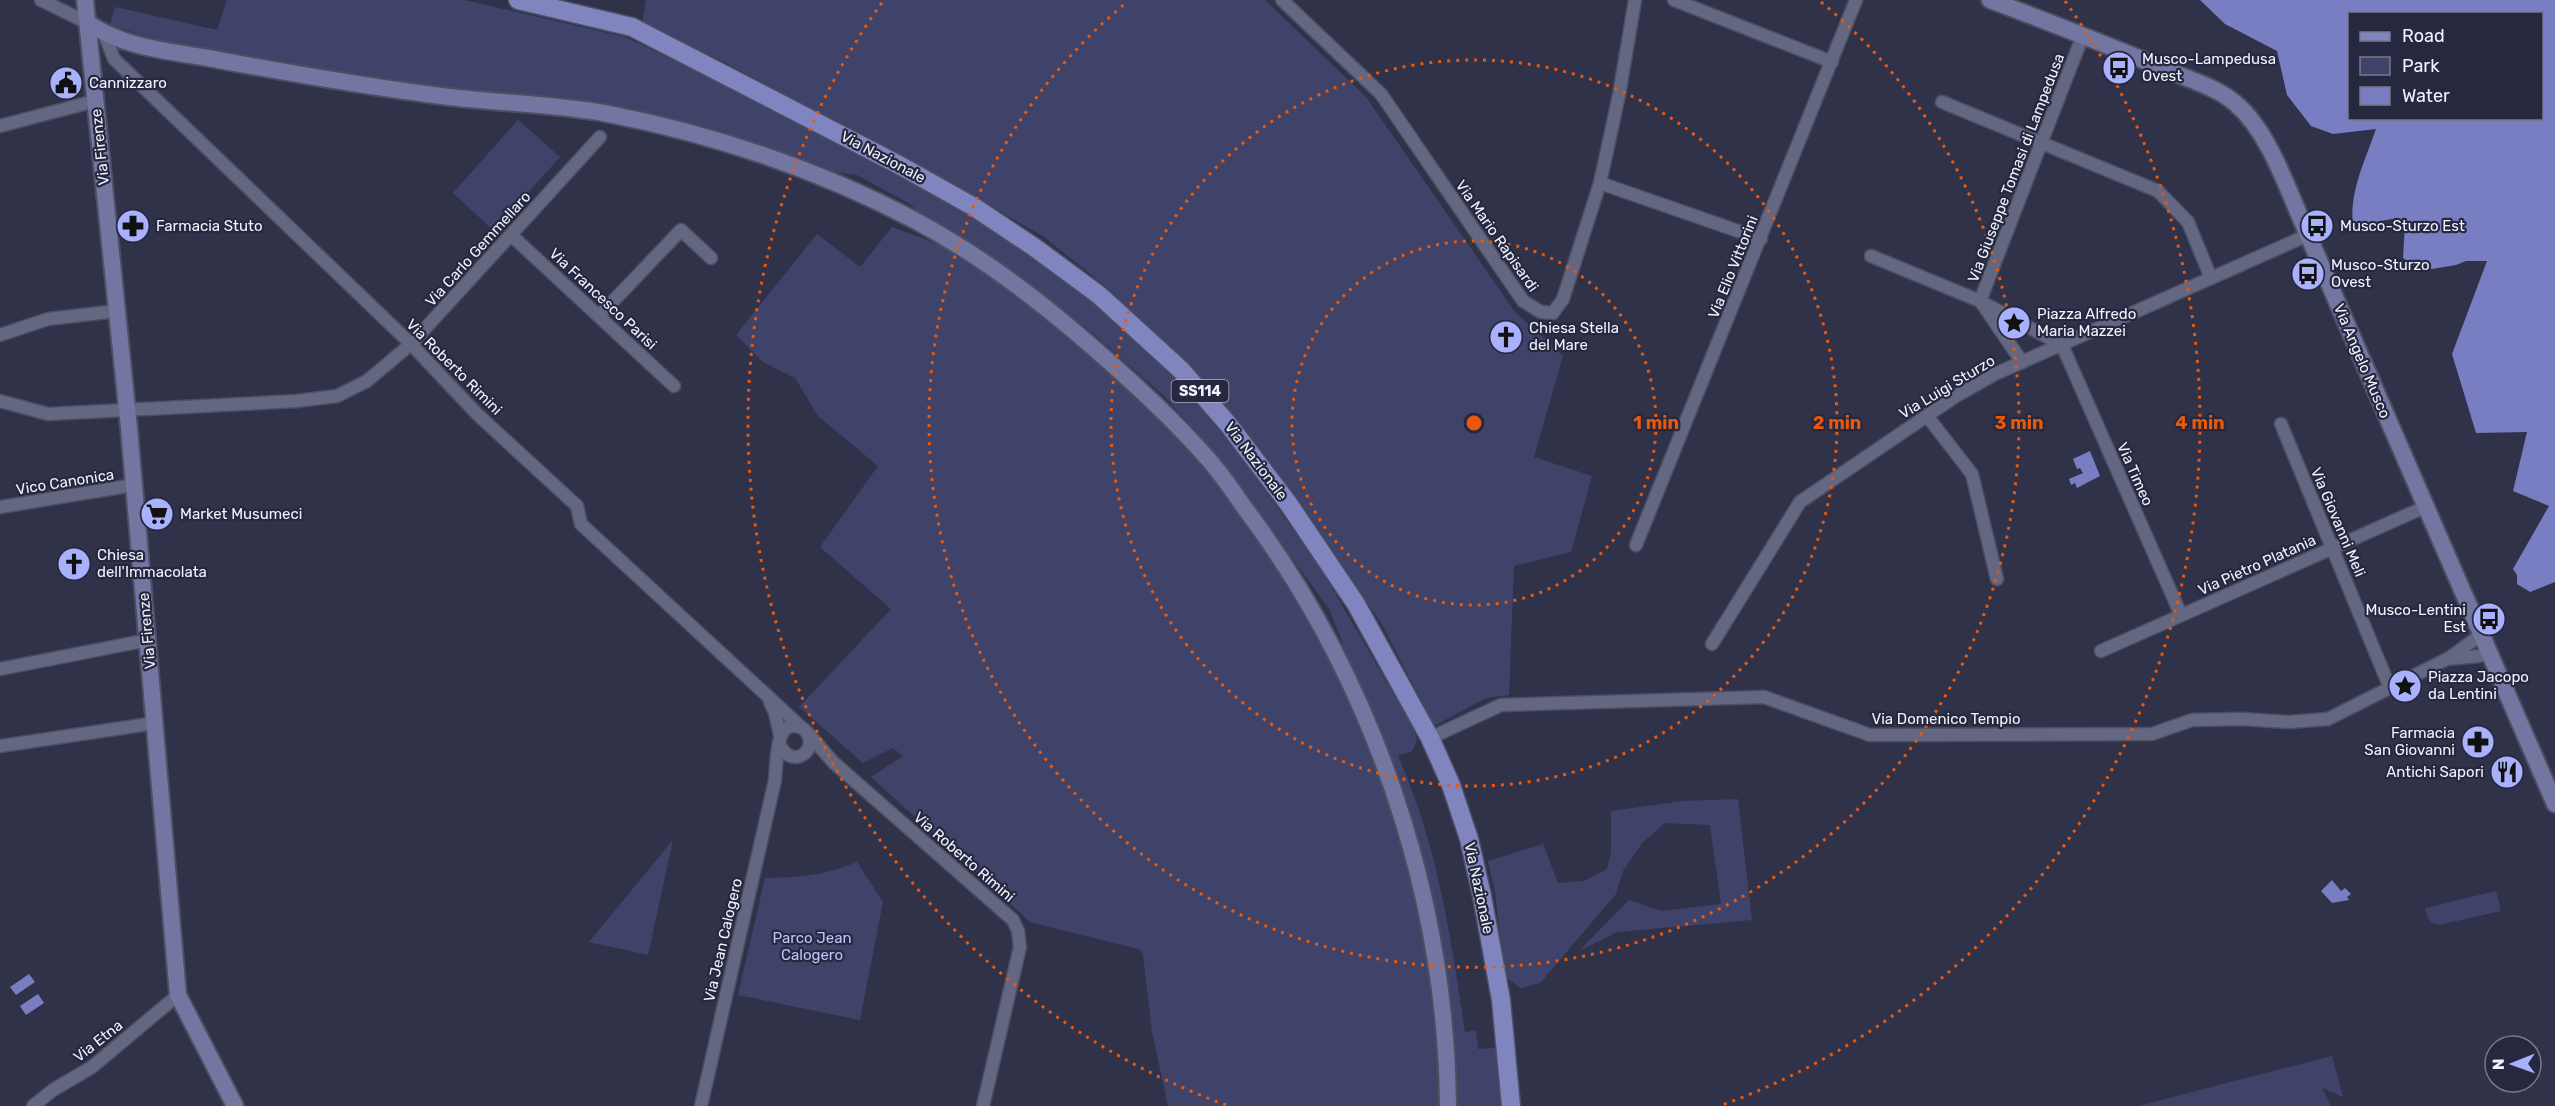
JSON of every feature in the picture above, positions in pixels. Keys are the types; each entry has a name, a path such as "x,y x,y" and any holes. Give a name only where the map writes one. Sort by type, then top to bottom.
{"main road":[{"name":"Via Nazionale","path":"518,0 632,27 901,166 974,207 1035,247 1099,295 1181,370 1228,423 1281,494 1356,604 1430,738 1451,785 1469,839 1482,896 1501,1000 1511,1106"}],"street":[{"path":"41,0 104,33 136,44 265,69 448,97 599,112 736,145 821,177 916,221 1010,282 1056,316 1153,402 1210,461 1296,580 1338,657 1391,785 1420,884 1435,956 1442,1007 1448,1106"},
{"name":"Via Firenze","path":"85,0 134,485 178,995 235,1106"},
{"name":"Via Mario Rapisardi","path":"1282,0 1381,94 1523,302 1541,312 1553,313 1563,299 1600,183 1619,94 1635,0"},
{"path":"1674,0 1832,62"},
{"name":"Via Elio Vittorini","path":"1636,545 1856,0"},
{"name":"Via Angelo Musco","path":"1990,0 2083,35 2205,86 2235,102 2261,137 2307,235 2555,804"},
{"path":"104,33 114,59"},
{"name":"Via Giuseppe Tomasi di Lampedusa","path":"1871,256 1980,301 2083,35"},
{"path":"91,54 114,59"},
{"name":"Via Roberto Rimini","path":"114,59 411,344 477,414 577,506 581,524 804,730 833,762 1013,920 1018,931 1018,958 983,1106"},
{"path":"0,126 95,100"},
{"path":"1942,102 2158,191 2188,222 2211,278"},
{"name":"Via Carlo Gemmellaro","path":"0,401 48,414 297,401 337,396 367,381 411,344 600,137"},
{"path":"1600,183 1761,238"},
{"path":"599,316 681,230 711,258"},
{"name":"Via Francesco Parisi","path":"511,235 674,386"},
{"name":"Via Luigi Sturzo","path":"1712,645 1800,502 1985,379 2307,235"},
{"path":"1980,301 2062,345"},
{"path":"1980,301 2022,362"},
{"path":"0,335 48,319 117,311"},
{"name":"Via Timeo","path":"2062,345 2181,615"},
{"path":"1927,416 1972,474 1997,579"},
{"name":"Via Giovanni Meli","path":"2281,424 2390,688"},
{"name":"Vico Canonica","path":"0,507 134,485"},
{"name":"Via Pietro Platania","path":"2101,651 2425,507"},
{"path":"2390,688 2447,659 2482,634"},
{"path":"0,669 148,640"},
{"path":"2447,659 2479,656 2490,652"},
{"name":"Via Domenico Tempio","path":"1430,738 1501,705 1764,697 1870,735 2152,734 2192,720 2242,719 2289,723 2328,719 2390,688"},
{"path":"768,698 775,713 782,751 788,756 816,754 833,762"},
{"path":"0,746 156,723"},
{"path":"775,780 809,748 810,740 804,730 793,726 785,729 779,739"},
{"name":"Via Jean Calogero","path":"701,1106 775,780 779,739"},
{"name":"Via Etna","path":"33,1106 53,1090 92,1067 178,995"}],"green space":[{"path":"227,0 464,0 625,37 689,67 892,171 969,215 1035,259 1102,310 1172,376 1234,447 1320,567 1414,729 1417,739 1412,751 1398,756 1412,789 1433,857 1448,926 1465,1032 1476,1030 1478,1049 1497,1048 1501,1106 1454,1106 1443,971 1345,659 1342,641 1329,609 1215,452 1163,395 1094,334 1013,272 927,221 910,204 857,175 819,170 721,134 598,104 448,89 180,47 110,25 115,7 217,30"},
{"path":"646,0 1265,0 1366,97 1515,312 1563,356 1534,457 1592,476 1571,552 1514,566 1509,695 1486,698 1434,726 1383,626 1295,495 1237,419 1181,357 1104,285 1044,237 977,198 722,61 642,24"},
{"path":"518,120 560,157 494,231 453,193"},
{"path":"892,227 940,245 1005,285 1131,388 1220,482 1257,534 1325,643 1393,800 1431,949 1444,1106 1168,1106 1152,1032 1143,954 1139,949 1030,922 871,777 903,756 893,748 863,763 799,707 891,609 820,547 878,466 818,416 795,378 763,362 736,335 817,234 860,267"},
{"path":"1738,799 1752,920 1617,932 1579,951 1629,900 1661,911 1721,904 1710,825 1665,823 1642,843 1623,871 1616,894 1540,983 1521,988 1505,977 1495,892 1488,861 1543,844 1558,883 1584,881 1607,869 1611,853 1611,811 1683,801"},
{"path":"673,840 648,955 589,942"},
{"name":"Parco Jean Calogero","path":"857,862 883,902 860,1020 738,995 765,878 812,875"},
{"path":"2496,891 2501,911 2439,925 2429,919 2425,908"},
{"path":"2332,1056 2343,1097 2322,1088 2331,1106 2138,1106"}],"water":[{"path":"2200,0 2555,0 2555,582 2530,592 2517,584 2517,575 2513,569 2549,506 2513,491 2527,432 2476,433 2452,354 2487,261 2466,261 2432,269 2413,266 2403,258 2405,224 2392,219 2353,226 2353,201 2376,129 2333,134 2311,126 2287,95 2277,51 2225,24"},
{"path":"2090,451 2100,476 2077,488 2075,483 2071,485 2069,479 2083,473 2080,468 2077,469 2073,459"},
{"path":"2332,880 2341,891 2345,888 2351,894 2347,897 2349,900 2332,903 2321,891"},
{"path":"29,974 35,982 16,995 10,987"},
{"path":"38,994 44,1003 26,1015 20,1006"}],"place":[{"name":"Musco-Lampedusa Ovest","path":"2119,68"},
{"name":"Cannizzaro","path":"66,83"},
{"name":"Farmacia Stuto","path":"133,226"},
{"name":"Musco-Sturzo Est","path":"2317,226"},
{"name":"Musco-Sturzo Ovest","path":"2308,274"},
{"name":"Piazza Alfredo Maria Mazzei","path":"2014,323"},
{"name":"Chiesa Stella del Mare","path":"1506,337"},
{"name":"Market Musumeci","path":"157,514"},
{"name":"Chiesa dell'Immacolata","path":"74,564"},
{"name":"Musco-Lentini Est","path":"2489,619"},
{"name":"Piazza Jacopo da Lentini","path":"2405,686"},
{"name":"Farmacia San Giovanni","path":"2478,742"},
{"name":"Antichi Sapori","path":"2507,772"}]}
